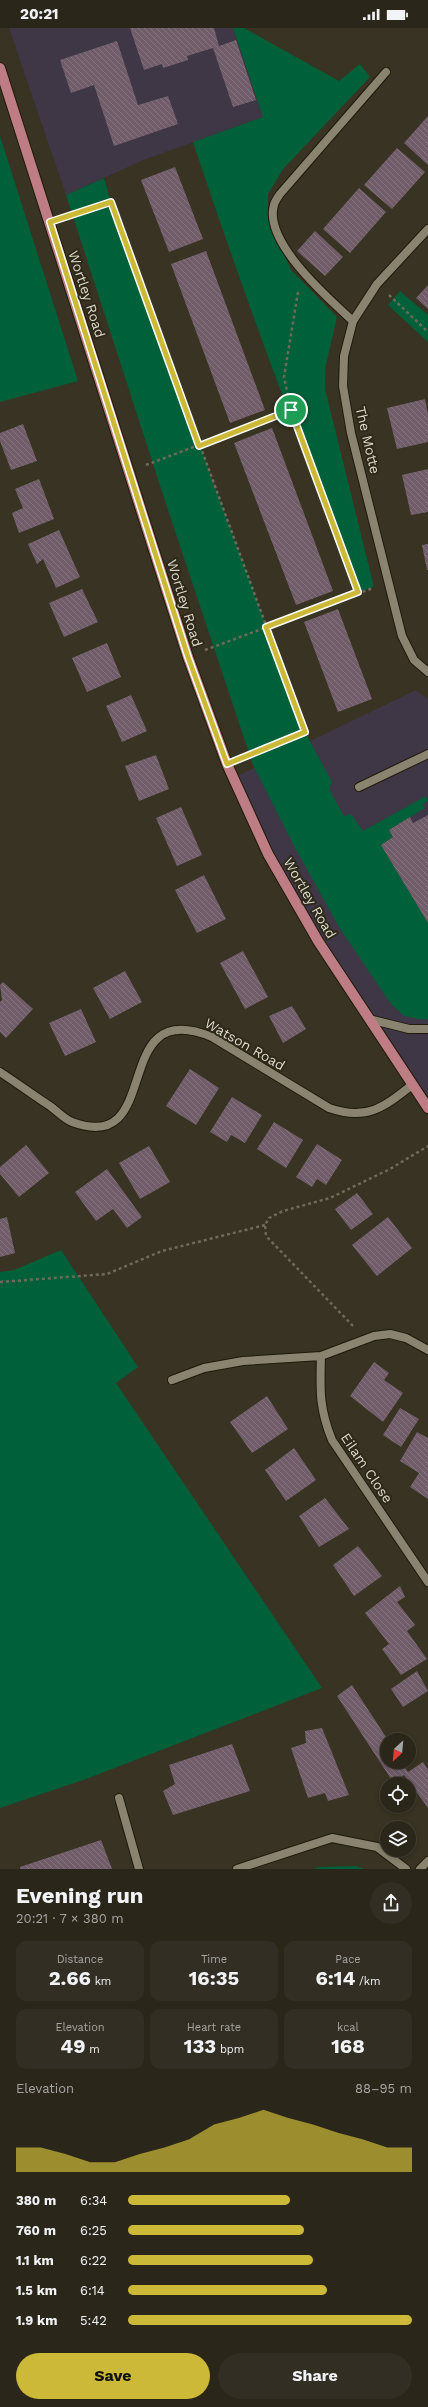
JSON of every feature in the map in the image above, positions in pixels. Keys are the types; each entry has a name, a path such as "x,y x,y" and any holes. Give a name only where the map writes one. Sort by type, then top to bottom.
{"main road":[{"name":"Wortley Road","path":"0,68 188,657 227,764 268,854 318,941 428,1108"}],"street":[{"path":"353,321 303,272 287,251 274,223 274,205 280,194 386,72"},
{"name":"The Motte","path":"428,229 377,284 353,321 344,356 343,386 352,433 402,636 414,660 428,672"},
{"path":"359,787 428,754"},
{"path":"369,1019 409,1029 428,1029"},
{"name":"Watson Road","path":"0,1072 71,1121 90,1126 108,1124 124,1113 132,1097 146,1051 158,1038 176,1030 193,1029 212,1037 328,1108 345,1114 365,1114 387,1105 412,1085"},
{"path":"172,1380 204,1368 243,1361 321,1356 366,1339 390,1334 406,1338 428,1350"},
{"name":"Eilam Close","path":"321,1356 320,1393 323,1416 332,1440 428,1582"},
{"path":"119,1798 139,1869"},
{"path":"237,1869 332,1838 377,1847 406,1869"},
{"path":"420,1869 428,1861"}],"path":[{"path":"50,222 111,202 199,446 305,732 227,764"},
{"path":"303,272 284,377 291,410 358,592"},
{"path":"377,284 428,332"},
{"path":"129,472 291,410"},
{"path":"188,657 358,592 388,583"},
{"path":"366,1339 266,1236 265,1226 269,1218 276,1214 330,1198 390,1168 428,1146"},
{"path":"0,1282 107,1274 162,1251 265,1226"}],"shaded area":[{"path":"9,28 233,28 263,117 146,159 66,195"},
{"path":"416,690 428,699 428,1108 318,941 233,778"}],"green space":[{"path":"233,28 244,28 339,81 360,64 370,77 283,169 268,194 268,219 291,270 337,317 325,369 325,389 374,587 357,592 252,312 193,142 263,117"},
{"path":"0,136 78,381 0,402"},
{"path":"104,178 111,202 305,732 332,782 329,789 344,816 351,814 363,831 426,796 428,801 423,804 425,808 389,830 393,837 381,845 428,923 428,1019 424,1020 404,1016 391,1004 339,927 294,846 253,765 167,507 66,195"},
{"path":"400,291 428,315 428,342 388,305"},
{"path":"61,1250 138,1367 116,1383 322,1688 86,1779 0,1808 0,1272 14,1270"},
{"path":"357,1866 364,1869 313,1869 320,1867"}],"building":[{"path":"130,28 214,28 219,46 236,40 256,100 233,107 213,48 187,56 188,60 163,68 162,64 144,70"},
{"path":"117,41 138,105 168,96 178,124 114,146 94,85 71,93 60,60"},
{"path":"428,116 428,165 404,143"},
{"path":"397,148 425,172 392,209 364,185"},
{"path":"175,167 203,239 169,252 141,180"},
{"path":"359,188 386,212 350,253 323,229"},
{"path":"315,231 343,257 325,276 297,251"},
{"path":"206,251 265,410 230,423 171,264"},
{"path":"428,285 428,309 416,298"},
{"path":"425,399 428,414 428,442 397,449 387,408"},
{"path":"23,424 37,461 11,470 0,441 0,433"},
{"path":"272,428 333,591 296,605 234,443"},
{"path":"428,469 428,512 411,515 402,475"},
{"path":"39,479 54,519 19,533 12,513 23,508 15,489"},
{"path":"59,530 80,577 56,588 43,559 37,564 28,544"},
{"path":"428,544 428,570 427,570 422,545"},
{"path":"82,589 98,622 64,637 49,603"},
{"path":"338,609 372,699 338,712 304,622"},
{"path":"107,643 121,677 87,692 72,658"},
{"path":"131,695 147,731 122,742 106,706"},
{"path":"156,755 169,789 139,801 125,766"},
{"path":"181,807 202,855 177,866 156,818"},
{"path":"428,815 428,923 381,845 393,837 389,830 410,817 413,823"},
{"path":"204,875 226,919 197,933 175,890"},
{"path":"243,951 268,997 245,1009 220,963"},
{"path":"125,971 142,1002 110,1019 93,988"},
{"path":"3,982 33,1009 6,1038 0,1032 0,1002 2,1000 0,985"},
{"path":"292,1006 306,1029 283,1043 269,1016"},
{"path":"81,1009 96,1042 65,1056 49,1023"},
{"path":"190,1069 219,1088 196,1125 166,1106"},
{"path":"232,1097 262,1115 245,1143 231,1135 227,1142 210,1132"},
{"path":"274,1122 303,1140 286,1168 257,1149"},
{"path":"317,1144 342,1160 326,1185 317,1179 312,1187 296,1177"},
{"path":"26,1145 49,1173 19,1197 0,1174 0,1167"},
{"path":"149,1146 170,1182 140,1199 119,1163"},
{"path":"107,1169 142,1217 127,1228 113,1209 96,1221 75,1192"},
{"path":"357,1193 373,1214 351,1230 335,1209"},
{"path":"7,1217 15,1253 0,1257 0,1219"},
{"path":"388,1217 412,1248 377,1276 352,1245"},
{"path":"374,1362 389,1373 384,1380 403,1393 383,1422 350,1396"},
{"path":"267,1396 288,1429 252,1453 230,1422"},
{"path":"400,1408 419,1419 401,1447 383,1435"},
{"path":"417,1432 428,1438 428,1499 410,1487 419,1473 400,1461"},
{"path":"294,1448 316,1480 286,1501 265,1470"},
{"path":"325,1498 349,1529 319,1547 299,1516"},
{"path":"358,1546 382,1576 354,1596 333,1565"},
{"path":"400,1586 405,1597 397,1602 415,1625 407,1631 427,1659 401,1675 382,1649 389,1644 365,1613"},
{"path":"417,1671 428,1691 403,1707 391,1689"},
{"path":"352,1685 383,1733 380,1733 380,1762 337,1696"},
{"path":"322,1728 349,1795 328,1801 325,1793 308,1798 291,1748 306,1743 305,1731"},
{"path":"232,1744 250,1791 173,1815 163,1791 175,1784 169,1765"},
{"path":"423,1762 428,1770 428,1808 416,1792 416,1777 405,1777 404,1775 401,1777 390,1777 385,1769 406,1769 408,1772 412,1769 416,1769 416,1767"},
{"path":"101,1840 112,1869 20,1869 20,1867"}],"route":[{"path":"111,202 199,446 291,410 358,592 266,627 305,732 227,764 188,657 50,222 111,202"}]}
